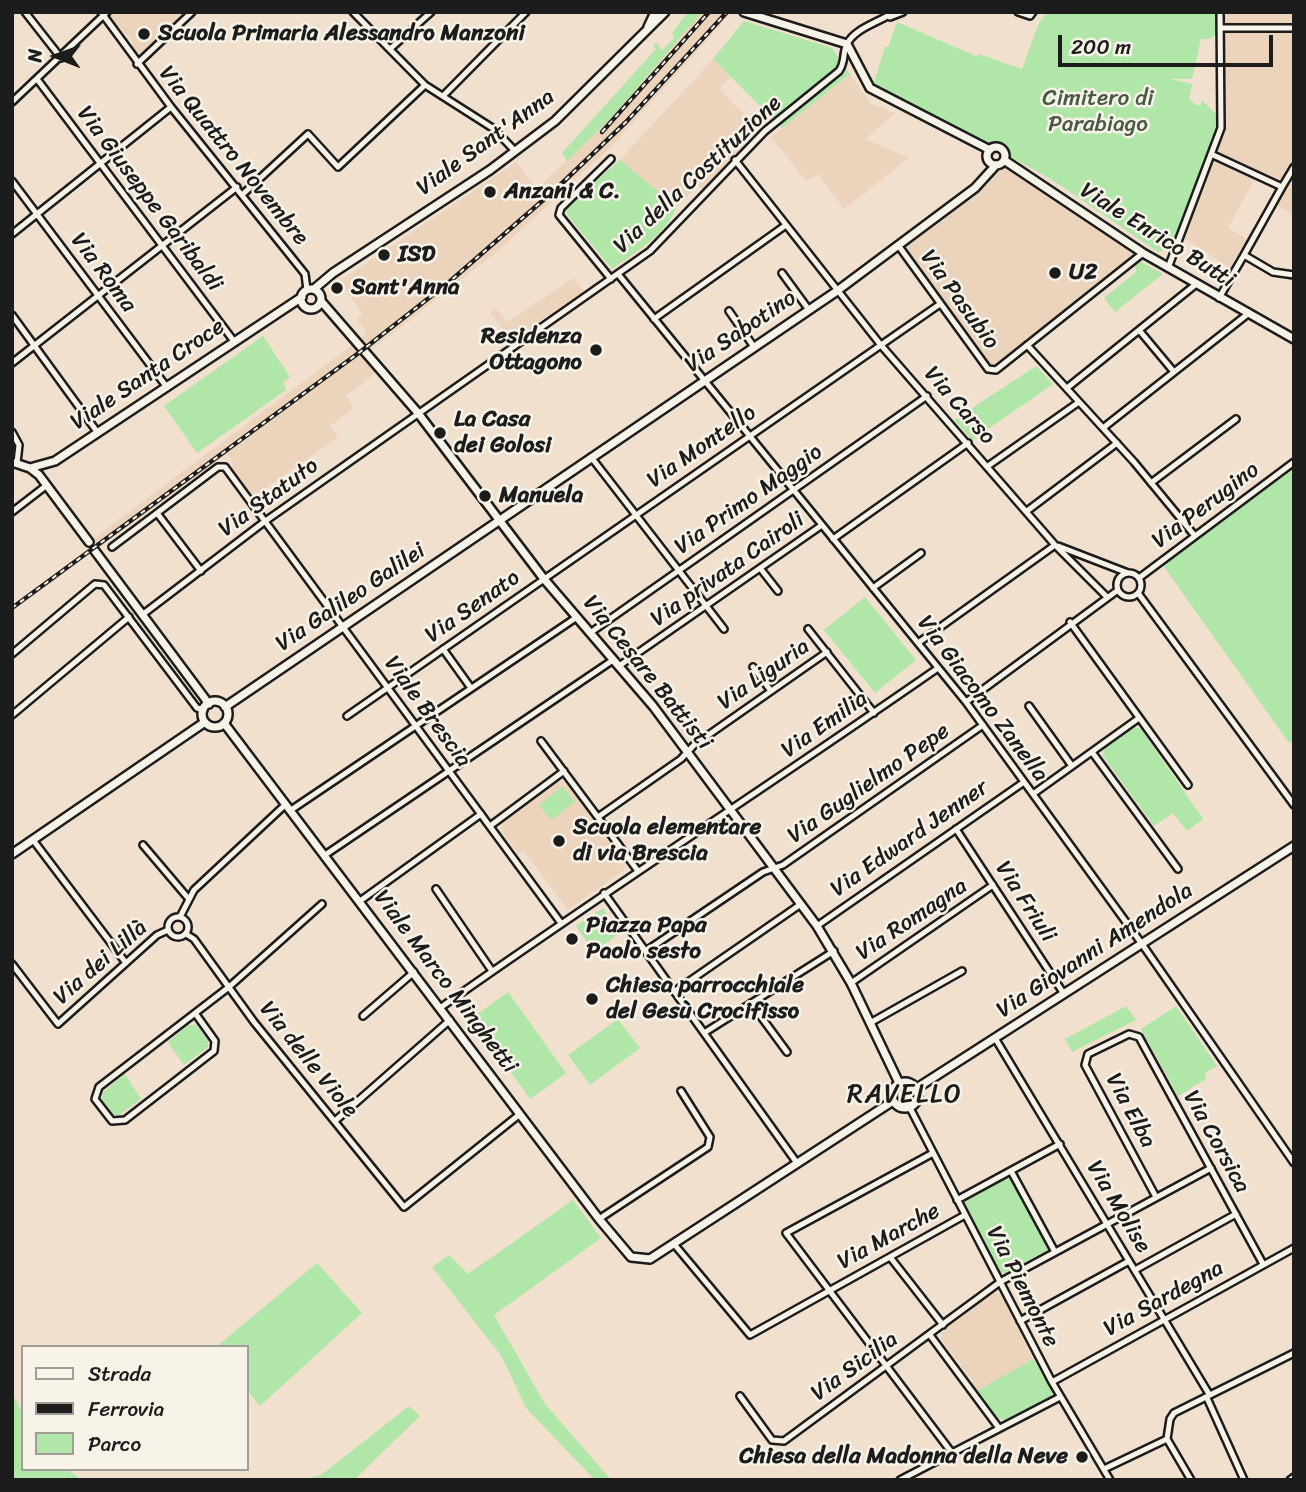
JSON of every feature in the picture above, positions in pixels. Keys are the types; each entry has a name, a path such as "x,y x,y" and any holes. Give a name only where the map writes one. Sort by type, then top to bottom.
{"street":[{"path":"25,12 61,58"},
{"path":"138,64 192,12"},
{"path":"353,12 425,85 494,129 515,151"},
{"path":"390,49 432,12"},
{"path":"443,96 526,12"},
{"name":"Viale Sant'Anna","path":"648,27 655,12"},
{"name":"Viale Sant'Anna","path":"307,292 555,121 665,12"},
{"path":"744,12 847,44 870,88 990,150 1000,149 1004,153 1004,160 996,165 988,159 990,150"},
{"path":"884,19 894,12"},
{"path":"847,44 855,34 903,12"},
{"path":"1018,12 1032,14"},
{"path":"1168,268 1221,128 1220,12"},
{"path":"13,99 61,58 103,13"},
{"name":"Via Quattro Novembre","path":"103,13 171,107 305,274 307,292"},
{"path":"1220,28 1294,28"},
{"name":"Via della Costituzione","path":"418,413 650,251 769,127 838,71 845,60 847,44"},
{"name":"Via Giuseppe Garibaldi","path":"37,79 233,341"},
{"path":"243,194 308,134 338,167 425,85"},
{"path":"12,234 171,107"},
{"path":"1211,154 1282,187"},
{"path":"611,159 561,208 559,215 611,279"},
{"name":"Via Carso","path":"735,160 880,344 1055,545 1106,596"},
{"name":"Viale Enrico Butti","path":"1004,160 1143,253 1294,339"},
{"name":"Via Sabotino","path":"498,521 837,291 975,188 996,165"},
{"path":"1219,298 1294,167"},
{"name":"Via Roma","path":"12,181 166,386"},
{"path":"12,363 237,187"},
{"path":"654,319 786,225"},
{"name":"Via Pasubio","path":"898,245 988,369 996,370 1027,345"},
{"path":"1143,253 1027,345 1117,443 1195,536"},
{"path":"1244,255 1273,272 1294,275"},
{"path":"319,302 332,273"},
{"path":"782,273 809,310"},
{"name":"Via Giacomo Zanella","path":"618,274 966,702 1142,944 1294,1163"},
{"path":"1067,388 1195,285"},
{"path":"306,307 307,292"},
{"name":"Via Cesare Battisti","path":"307,292 330,312 418,413 544,579 688,752 834,951 899,1083"},
{"name":"Viale Santa Croce","path":"30,468 49,464 98,433 307,292"},
{"name":"Viale Santa Croce","path":"285,309 306,307 319,302"},
{"name":"Via Montello","path":"544,579 940,303"},
{"path":"729,311 754,347"},
{"path":"1103,428 1249,313"},
{"path":"12,316 98,433"},
{"path":"1139,330 1174,372"},
{"name":"Via Primo Maggio","path":"590,633 927,396"},
{"path":"988,466 1079,402"},
{"name":"Via Statuto","path":"142,615 264,522 418,413"},
{"path":"1151,483 1236,419"},
{"path":"12,432 19,445 15,463 30,468 47,485 89,542"},
{"path":"833,539 968,443"},
{"path":"1027,511 1117,443"},
{"path":"591,457 723,629"},
{"name":"Via Perugino","path":"1139,578 1294,462"},
{"name":"Viale Brescia","path":"157,513 218,467 225,467 561,923"},
{"path":"12,512 47,485"},
{"path":"112,547 157,513 201,571"},
{"name":"Via Galileo Galilei","path":"225,707 498,521"},
{"name":"Via privata Cairoli","path":"325,855 449,771 706,606 822,525"},
{"path":"918,643 1055,545"},
{"name":"Via Carso","path":"1055,545 1128,573"},
{"path":"95,551 206,707 205,722"},
{"path":"873,588 921,553"},
{"path":"760,568 778,591"},
{"path":"1118,590 1119,579 1128,573 1139,578 1139,593"},
{"name":"Via Senato","path":"347,716 544,579"},
{"path":"12,654 95,584 104,585 197,708 219,702 225,707 228,717 224,723 212,727 205,722"},
{"path":"1118,590 1127,597 1139,593"},
{"path":"966,702 1070,622 1118,590"},
{"path":"1139,593 1294,805"},
{"path":"12,715 129,617"},
{"name":"Via dei Lillà","path":"180,917 188,898 288,807 416,726 577,617"},
{"path":"1070,622 1188,785"},
{"path":"808,629 874,713"},
{"path":"443,649 471,688"},
{"name":"Via Liguria","path":"598,817 827,652"},
{"path":"753,667 771,691"},
{"name":"Via Emilia","path":"440,1008 604,893 731,811 938,668"},
{"path":"1029,706 1072,766"},
{"path":"1033,794 1139,718"},
{"path":"12,854 205,722"},
{"name":"Viale Marco Minghetti","path":"224,723 626,1254 638,1259 650,1259 674,1244"},
{"name":"Via Guglielmo Pepe","path":"646,951 763,872 783,865 983,725"},
{"path":"541,741 638,871"},
{"path":"1092,752 1178,869"},
{"path":"490,825 564,771"},
{"name":"Via Edward Jenner","path":"817,926 1024,782"},
{"path":"360,901 481,814"},
{"name":"Via Friuli","path":"956,829 1064,994"},
{"path":"33,840 125,963"},
{"path":"143,845 188,898"},
{"name":"Via Giovanni Amendola","path":"917,1088 1294,846"},
{"name":"Via Romagna","path":"851,983 993,886"},
{"path":"436,889 492,971"},
{"path":"604,893 797,1163"},
{"path":"195,1013 215,1041 214,1051 125,1120 112,1121 95,1099 97,1089 195,1013 229,987 322,904"},
{"path":"675,991 801,904"},
{"path":"180,917 187,924 186,933 178,938 168,930 171,919 180,917"},
{"name":"Via dei Lillà","path":"12,964 58,1024 157,935 168,930"},
{"name":"Via delle Viole","path":"186,933 194,939 404,1207 520,1114"},
{"path":"704,1033 834,951"},
{"path":"870,1023 962,971"},
{"path":"363,1016 414,972"},
{"path":"751,1003 787,1052"},
{"path":"335,1121 450,1020"},
{"name":"Via Elba","path":"1139,1037 1129,1034 1088,1054 1085,1065 1156,1197"},
{"name":"Via Corsica","path":"1139,1037 1263,1264"},
{"name":"Via Molise","path":"995,1038 1165,1318 1208,1396 1244,1480"},
{"path":"909,1082 917,1088 918,1100 910,1108 901,1108 894,1101 892,1091 899,1083 909,1082"},
{"path":"599,1219 708,1147 710,1138 681,1091"},
{"path":"674,1244 894,1101"},
{"name":"Via Piemonte","path":"910,1108 1060,1397 1110,1480"},
{"path":"957,1200 1060,1144"},
{"path":"933,1153 786,1233 952,1453"},
{"name":"Via Sicilia","path":"740,1396 772,1440 784,1441 1000,1282 1211,1168"},
{"path":"1011,1171 1055,1252"},
{"path":"1135,1270 1236,1214"},
{"name":"Via Marche","path":"674,1244 750,1335 965,1215"},
{"name":"Via Sardegna","path":"1052,1382 1294,1248"},
{"path":"890,1257 943,1325"},
{"path":"1020,1321 1129,1261"},
{"path":"930,1335 999,1428"},
{"path":"1191,1480 1167,1439 1170,1419 1174,1413 1294,1353"},
{"path":"900,1480 1060,1397"},
{"path":"1104,1469 1167,1439"}],"shaded area":[{"name":"Scuola Primaria Alessandro Manzoni","path":"113,12 185,12 138,56 131,47 134,43 109,16"},
{"path":"702,12 731,13 611,147 499,250 366,354 380,370 346,396 354,408 330,426 338,437 253,497 232,470 233,461 227,454 99,548 93,539 352,345 351,342 358,336 361,338 367,333 357,320 362,314 340,281 516,162 537,189 614,115"},
{"path":"1221,12 1293,12 1294,215 1274,204 1284,186 1213,153 1222,128"},
{"path":"713,59 730,77 720,89 754,125 748,131 744,146 703,189 698,185 677,207 620,160"},
{"path":"850,74 871,104 896,113 865,139 909,158 844,209 818,174 806,181 771,137"},
{"path":"1212,156 1256,176 1228,228 1247,239 1230,268 1181,236"},
{"path":"1003,164 1140,253 995,368 988,368 900,245"},
{"path":"574,278 584,291 511,341 490,312 496,308 507,322"},
{"name":"Scuola elementare di via Brescia","path":"558,781 567,782 625,863 624,870 568,910 524,851 519,854 501,830 502,823"},
{"path":"994,1292 1002,1294 1033,1359 977,1391 971,1383 973,1381 941,1339 941,1333"}],"green space":[{"path":"688,12 702,12 614,115 567,161 562,153 656,49 653,45 656,43 662,50 674,38 672,33"},
{"name":"Cimitero di Parabiago","path":"1043,12 1218,12 1218,33 1210,39 1201,39 1192,79 1170,79 1192,84 1189,99 1196,105 1201,105 1202,100 1219,117 1218,128 1173,248 1158,252 1051,179 1009,156 1002,146 981,141 873,86 885,47 888,47 897,22 978,57 979,54 1022,69 1038,25 1045,15"},
{"path":"744,21 832,48 850,74 782,128 713,59"},
{"path":"620,160 677,207 657,234 612,269 568,216 565,208"},
{"path":"1140,261 1163,274 1115,312 1104,298 1136,272 1135,266"},
{"path":"263,336 290,377 283,382 286,390 197,453 164,406"},
{"path":"1036,366 1053,384 972,440 954,420"},
{"path":"1294,468 1294,739 1289,743 1162,564"},
{"path":"865,597 916,660 875,693 824,630"},
{"path":"1134,727 1141,729 1203,819 1187,831 1173,813 1154,826 1103,756 1104,748"},
{"path":"563,786 575,802 551,820 539,805"},
{"path":"603,908 620,933 594,952 576,926"},
{"path":"508,992 566,1073 530,1099 472,1018"},
{"path":"1126,1006 1136,1020 1072,1052 1065,1039"},
{"path":"1176,1006 1217,1066 1205,1073 1206,1079 1178,1096 1141,1029"},
{"path":"618,1019 640,1048 590,1085 568,1055"},
{"path":"188,1025 197,1025 208,1041 208,1047 184,1065 168,1042"},
{"path":"125,1074 141,1099 119,1115 114,1115 102,1099 103,1092"},
{"path":"1006,1177 1011,1180 1048,1250 1005,1273 1000,1272 964,1201"},
{"path":"573,1200 601,1238 494,1315 545,1404 611,1480 595,1480 526,1408 502,1357 432,1267 449,1255 468,1274"},
{"path":"317,1263 362,1313 260,1406 248,1391 248,1345 218,1345"},
{"path":"1033,1359 1053,1392 1051,1397 1004,1420 996,1418 977,1391"},
{"path":"12,1392 21,1411 21,1471 70,1471 82,1480 12,1480"},
{"path":"409,1406 420,1416 354,1480 304,1480 321,1475"}],"railway":[{"path":"602,132 709,12"},
{"path":"12,608 360,352 448,283 557,188 626,122 727,12"}],"place":[{"name":"Scuola Primaria Alessandro Manzoni","path":"144,34"},
{"name":"Anzani & C.","path":"490,192"},
{"name":"ISD","path":"384,255"},
{"name":"U2","path":"1055,273"},
{"name":"Sant'Anna","path":"337,288"},
{"name":"Residenza Ottagono","path":"596,350"},
{"name":"La Casa dei Golosi","path":"440,433"},
{"name":"Manuela","path":"485,496"},
{"name":"Scuola elementare di via Brescia","path":"559,841"},
{"name":"Piazza Papa Paolo sesto","path":"572,939"},
{"name":"Chiesa parrocchiale del Gesù Crocifisso","path":"592,999"},
{"name":"Chiesa della Madonna della Neve","path":"1082,1457"}],"district":[{"name":"RAVELLO","path":"905,1095"}]}
